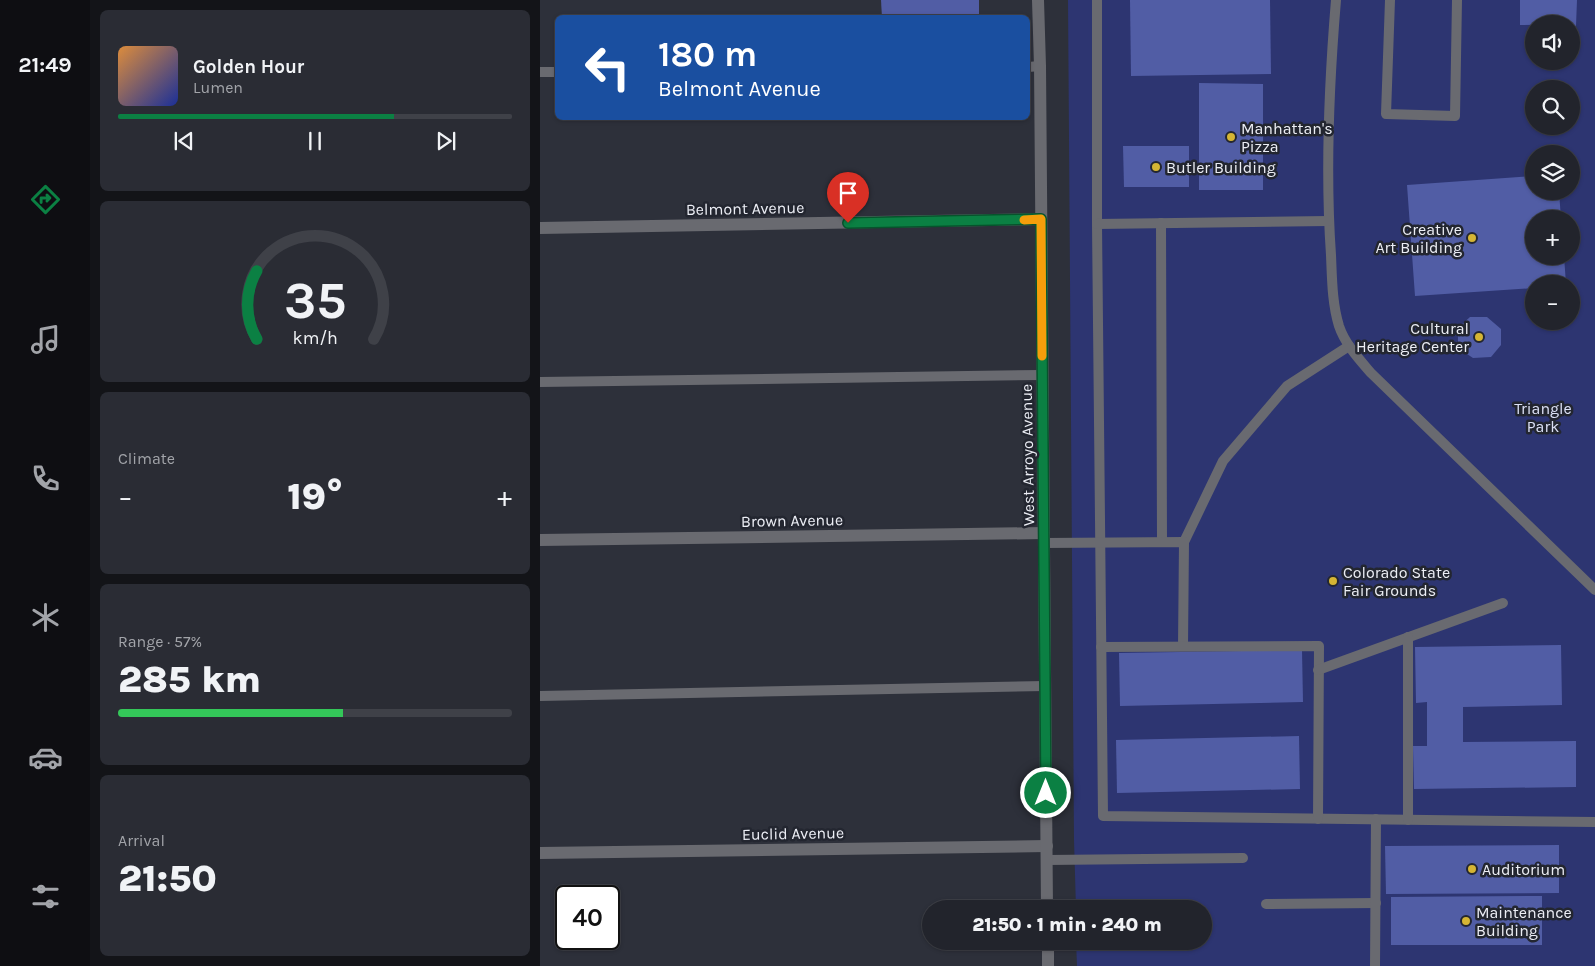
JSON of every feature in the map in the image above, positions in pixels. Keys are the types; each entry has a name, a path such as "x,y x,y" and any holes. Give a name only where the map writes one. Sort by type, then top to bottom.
{"street":[{"name":"West Arroyo Avenue","path":"1038,0 1034,67 1041,219 1048,900"},
{"name":"Belmont Avenue","path":"540,228 1041,219"},
{"name":"Brown Avenue","path":"540,540 1044,538"},
{"name":"Euclid Avenue","path":"540,853 1047,846"},
{"path":"1048,950 1048,966"}],"lane":[{"path":"1097,0 1097,224 1103,816 1595,822"},
{"path":"1336,0 1329,118 1328,220 1334,305 1340,328 1349,346 1371,373 1595,590"},
{"path":"1390,0 1386,114 1455,116 1457,0"},
{"path":"540,72 555,72"},
{"path":"1097,224 1328,220"},
{"path":"1161,223 1162,542"},
{"path":"1183,646 1184,542 1223,461 1287,386 1349,346"},
{"path":"540,382 1042,375"},
{"path":"1044,538 1100,542 1184,542"},
{"path":"1318,670 1503,603"},
{"path":"1408,637 1408,820"},
{"path":"1101,647 1319,646 1318,819"},
{"path":"540,696 1045,686"},
{"path":"1375,966 1376,820"},
{"path":"1047,860 1243,858"},
{"path":"1266,904 1376,903"}],"green space":[{"name":"Colorado State Fair Grounds","path":"1068,0 1595,0 1595,966 1077,966 1076,950 1212,950 1212,900 1076,900"}],"building":[{"path":"881,0 979,0 979,15 882,15"},
{"path":"1130,0 1270,0 1271,74 1131,76"},
{"path":"1520,0 1577,0 1576,15 1525,15 1525,25 1520,25"},
{"name":"Manhattan's Pizza","path":"1199,83 1263,84 1263,190 1199,190"},
{"name":"Butler Building","path":"1123,146 1189,146 1189,187 1124,187"},
{"name":"Creative Art Building","path":"1525,177 1525,200 1560,200 1560,210 1525,210 1525,265 1565,265 1565,275 1525,275 1525,289 1415,296 1407,185"},
{"name":"Cultural Heritage Center","path":"1470,317 1487,317 1501,329 1501,345 1491,357 1473,358 1458,348 1458,328"},
{"path":"1561,645 1562,705 1463,707 1463,742 1576,741 1576,787 1414,789 1413,746 1427,746 1427,702 1416,703 1415,647"},
{"path":"1302,650 1303,702 1120,706 1119,653"},
{"path":"1299,736 1300,789 1117,793 1116,740"},
{"name":"Auditorium","path":"1559,845 1559,893 1386,894 1385,846"},
{"name":"Maintenance Building","path":"1542,896 1542,945 1391,945 1391,897"}],"slow traffic":[{"path":"1024,220 1041,219 1042,356"}],"place":[{"name":"Manhattan's Pizza","path":"1231,137"},
{"name":"Butler Building","path":"1156,167"},
{"name":"Creative Art Building","path":"1472,238"},
{"name":"Cultural Heritage Center","path":"1479,337"},
{"name":"Colorado State Fair Grounds","path":"1333,581"},
{"name":"Auditorium","path":"1472,869"},
{"name":"Maintenance Building","path":"1466,921"}],"route":[{"path":"848,223 1041,219 1046,793"}],"park label":[{"name":"Triangle Park","path":"1543,417"}]}
